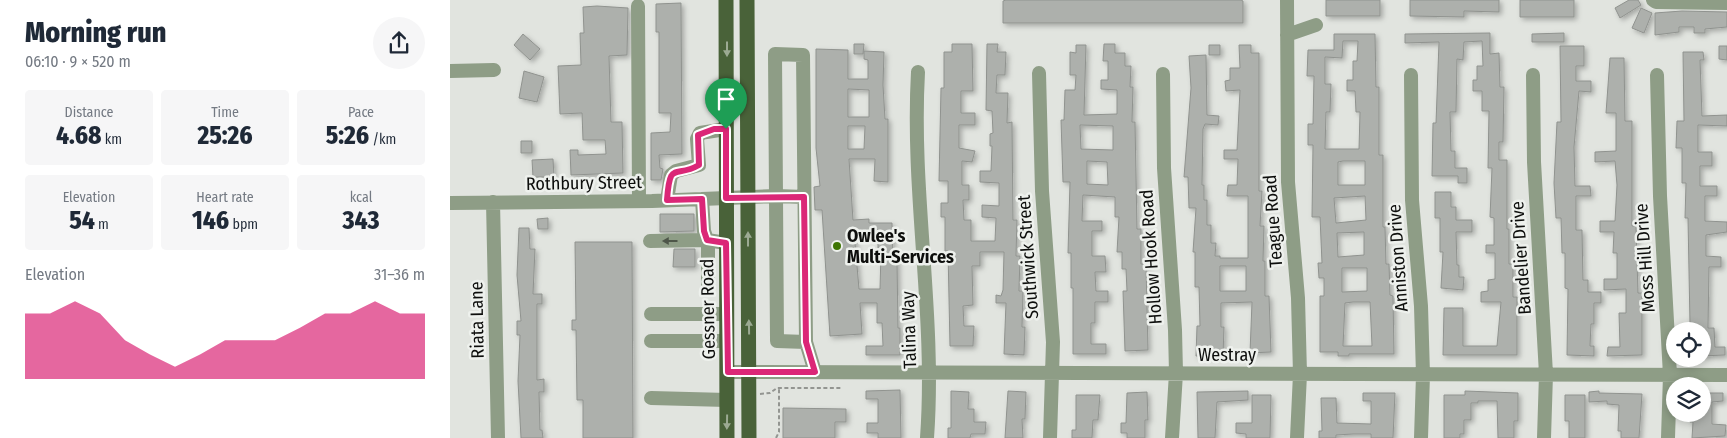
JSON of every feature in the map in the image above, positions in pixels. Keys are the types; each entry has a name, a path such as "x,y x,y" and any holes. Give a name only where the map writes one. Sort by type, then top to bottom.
{"main road":[{"name":"Gessner Road","path":"726,0 727,438"},
{"path":"747,0 749,438"}],"street":[{"name":"Teague Road","path":"1287,0 1288,182 1298,298 1300,374 1297,438"},
{"path":"1653,0 1656,2 1713,1 1727,3"},
{"path":"638,6 639,201"},
{"path":"1287,35 1316,25"},
{"path":"806,342 777,341 775,54 803,55 806,342 815,372"},
{"path":"450,71 494,70"},
{"name":"Talina Way","path":"918,72 917,177 926,270 929,373 926,438"},
{"name":"Southwick Street","path":"1039,73 1042,191 1052,304 1053,373 1050,438"},
{"name":"Hollow Hook Road","path":"1163,74 1164,168 1173,290 1176,373 1172,438"},
{"name":"Anniston Drive","path":"1411,75 1412,200 1421,306 1423,375 1421,438"},
{"name":"Bandelier Drive","path":"1533,75 1534,162 1546,374 1544,438"},
{"name":"Moss Hill Drive","path":"1657,75 1660,196 1670,375 1668,438"},
{"path":"667,200 671,175 676,171 699,165 697,139 700,133 726,129"},
{"name":"Rothbury Street","path":"450,203 804,197"},
{"path":"702,199 704,231 707,240 708,284"},
{"name":"Riata Lane","path":"493,202 498,438"},
{"path":"650,241 707,240 726,243"},
{"path":"651,314 726,314"},
{"path":"651,341 727,341"},
{"name":"Westray","path":"728,372 1727,375"},
{"path":"651,398 728,400"}],"path":[{"path":"776,438 779,432 779,388"},
{"path":"758,394 770,394 779,388 842,388"}],"building":[{"path":"1241,0 1243,1 1243,23 1003,23 1003,1"},
{"path":"1326,0 1380,0 1380,16 1326,16"},
{"path":"1410,0 1499,0 1499,12 1464,11 1464,17 1410,16"},
{"path":"1520,0 1574,0 1574,17 1520,17"},
{"path":"1629,0 1638,0 1641,5 1620,18 1615,8"},
{"path":"681,3 682,154 659,155 660,168 663,169 661,180 651,180 651,133 670,132 671,113 659,113 659,32 656,32 656,4"},
{"path":"583,7 628,8 627,55 609,56 611,122 622,122 623,173 571,175 570,150 578,150 578,155 606,154 605,140 583,140 582,113 560,114 558,66 581,65 580,33 584,33"},
{"path":"1641,8 1652,13 1644,33 1632,28"},
{"path":"1682,11 1727,12 1727,27 1705,29 1705,33 1694,33 1694,27 1679,27 1679,32 1655,35 1655,13"},
{"path":"1490,33 1490,54 1499,53 1500,87 1504,87 1503,142 1499,142 1499,160 1507,160 1507,229 1509,229 1509,264 1513,264 1513,297 1517,297 1517,355 1443,355 1444,308 1463,308 1463,346 1497,346 1501,302 1481,302 1481,292 1488,291 1488,280 1495,279 1495,253 1486,253 1486,245 1494,245 1494,218 1490,217 1492,168 1488,168 1489,111 1482,111 1482,91 1473,91 1473,80 1477,80 1477,66 1483,66 1482,41 1464,42 1463,60 1457,59 1456,112 1450,112 1451,151 1455,151 1455,168 1467,168 1467,183 1458,183 1458,176 1432,176 1433,123 1436,123 1439,42 1405,43 1405,34"},
{"path":"1564,33 1564,42 1532,42 1532,34"},
{"path":"523,34 540,49 530,60 514,45"},
{"path":"1334,34 1375,34 1376,87 1379,87 1379,155 1383,155 1383,227 1385,227 1386,264 1389,264 1390,295 1393,296 1394,354 1349,354 1349,356 1338,356 1338,352 1320,352 1320,296 1324,296 1324,278 1319,278 1318,263 1322,263 1320,217 1312,217 1313,145 1308,145 1308,124 1313,124 1314,76 1307,76 1308,50 1334,50","holes":["1343,41 1358,41 1357,61 1353,61 1353,80 1347,80 1347,91 1355,91 1356,112 1360,112 1359,149 1325,149 1326,112 1330,112 1331,84 1325,84 1325,57 1342,58","1365,161 1365,185 1338,185 1338,162","1365,196 1366,220 1336,223 1334,198","1364,232 1364,255 1338,257 1337,233","1342,268 1367,268 1367,291 1342,292","1370,302 1372,346 1343,346 1345,303"]},
{"path":"854,44 864,44 863,54 854,54"},
{"path":"952,44 972,44 973,91 961,91 961,113 975,113 975,125 959,125 959,148 975,151 972,162 962,161 962,185 969,185 969,200 963,200 964,220 971,220 971,241 995,241 996,218 982,217 982,205 999,206 999,183 980,182 980,171 991,171 992,146 990,146 990,134 993,133 992,111 986,110 987,44 998,44 997,52 1006,52 1005,75 997,75 996,93 1008,93 1007,123 1012,122 1013,220 1017,220 1016,256 1020,256 1019,291 1023,291 1022,327 1025,327 1024,355 1004,354 1006,303 996,303 996,295 1001,296 1003,290 1004,252 980,252 980,266 972,266 973,305 963,306 964,326 974,326 973,346 950,346 948,251 945,251 945,217 941,217 941,203 948,203 948,181 939,181 941,88 944,88 944,52 952,52"},
{"path":"1104,44 1115,44 1115,53 1125,53 1125,66 1131,66 1130,87 1133,87 1132,122 1135,122 1137,229 1141,229 1141,264 1146,264 1148,350 1125,351 1123,291 1127,291 1126,269 1122,269 1122,252 1117,252 1119,217 1115,217 1115,197 1083,195 1082,221 1102,221 1102,231 1092,231 1092,256 1105,256 1106,272 1095,272 1096,291 1108,291 1108,302 1095,302 1095,323 1091,323 1091,344 1106,344 1106,354 1073,354 1073,288 1071,288 1071,253 1068,253 1070,182 1063,182 1061,120 1064,120 1065,90 1075,90 1076,75 1070,75 1070,52 1076,53 1076,45 1086,45 1084,115 1117,114 1117,90 1101,89 1101,80 1108,80 1108,61 1103,61","holes":["1080,125 1113,126 1113,150 1081,149","1087,161 1107,162 1108,185 1087,184"]},
{"path":"1209,45 1220,45 1220,55 1209,55"},
{"path":"1239,45 1251,45 1251,53 1259,53 1259,191 1262,191 1260,226 1264,226 1263,261 1265,261 1265,296 1269,296 1271,352 1250,353 1252,302 1221,303 1221,327 1224,327 1223,356 1196,356 1197,326 1200,326 1199,287 1195,287 1195,252 1193,252 1196,208 1189,208 1188,177 1184,177 1191,88 1189,56 1206,55 1207,115 1219,116 1218,125 1205,124 1203,129 1202,185 1204,185 1204,200 1207,200 1207,225 1211,225 1211,243 1216,243 1215,256 1220,256 1220,258 1248,258 1248,196 1227,196 1228,185 1237,185 1238,159 1224,159 1224,150 1237,150 1240,90 1226,91 1225,81 1230,80 1230,68 1240,68","holes":["1220,266 1246,266 1246,291 1220,291"]},
{"path":"1560,46 1584,46 1584,66 1576,66 1576,81 1591,81 1591,92 1579,91 1574,147 1575,186 1590,186 1591,196 1576,196 1576,230 1582,230 1583,280 1588,280 1588,292 1601,292 1601,303 1594,303 1594,324 1591,324 1590,346 1594,346 1594,356 1567,355 1568,289 1565,288 1565,253 1562,253 1561,218 1556,218 1554,183 1557,122 1561,122"},
{"path":"1719,46 1727,46 1727,60 1719,59"},
{"path":"816,49 848,50 848,79 868,79 868,60 864,59 864,51 884,52 883,85 885,119 888,119 888,182 874,181 875,159 849,159 853,220 869,219 869,223 892,223 893,260 897,260 900,355 866,355 866,346 883,346 882,323 877,323 877,303 860,303 862,334 830,336 822,210 815,210 814,187 820,186 816,148","holes":["848,89 869,90 869,117 848,117","848,126 865,126 864,149 848,149","878,230 878,252 881,252 880,289 859,289 854,231"]},
{"path":"1683,52 1703,52 1704,60 1700,60 1702,116 1727,115 1727,126 1698,125 1698,152 1712,152 1712,166 1700,166 1700,186 1717,186 1717,196 1705,196 1705,221 1727,222 1727,232 1706,235 1706,256 1721,257 1721,267 1709,267 1708,322 1690,322 1688,218 1685,218 1686,183 1682,183 1682,148 1676,148 1677,121 1684,121"},
{"path":"1610,58 1624,58 1625,121 1632,121 1632,226 1636,226 1638,293 1642,293 1642,355 1607,356 1608,347 1620,347 1619,313 1626,313 1626,289 1604,290 1604,279 1617,279 1617,253 1613,253 1614,232 1600,232 1600,221 1615,221 1617,185 1615,161 1595,162 1595,152 1616,151 1616,113 1606,113"},
{"path":"524,71 544,77 537,102 519,98"},
{"path":"521,141 532,141 532,153 521,153"},
{"path":"553,159 554,177 533,177 532,160"},
{"path":"1435,192 1451,192 1451,207 1456,207 1456,220 1472,220 1472,232 1456,232 1457,265 1459,265 1459,277 1464,277 1463,290 1441,288 1443,252 1440,252 1440,218 1435,218"},
{"path":"660,214 694,214 694,231 660,232"},
{"path":"548,218 548,229 538,229 537,219"},
{"path":"519,228 529,228 530,249 535,249 533,294 542,294 542,304 537,304 537,380 544,379 544,392 539,392 540,430 542,430 543,438 521,438 518,381 520,335 517,335 517,321 521,321 517,275"},
{"path":"575,242 632,242 633,438 583,438 583,400 577,400 576,330 572,330 572,320 576,320"},
{"path":"674,249 695,249 695,267 673,267"},
{"path":"1711,328 1714,328 1715,347 1725,347 1725,355 1711,356"},
{"path":"900,390 901,438 878,438 878,433 867,433 867,423 878,423 878,399 866,399 866,391"},
{"path":"951,391 969,392 968,409 974,409 974,422 986,422 985,434 971,434 970,438 948,438 948,428 951,428"},
{"path":"1008,391 1026,392 1025,419 1022,419 1023,438 1005,438"},
{"path":"1248,391 1248,400 1217,402 1215,438 1198,438 1197,392"},
{"path":"1465,391 1518,393 1518,421 1514,421 1514,438 1498,438 1497,401 1478,401 1478,403 1471,403 1471,420 1464,420 1464,434 1460,434 1460,438 1444,438 1444,395 1465,395"},
{"path":"1599,391 1599,393 1642,394 1639,438 1621,438 1621,431 1618,431 1619,405 1607,404 1607,401 1589,402 1589,392"},
{"path":"1147,392 1148,420 1145,420 1145,438 1127,438 1127,433 1121,433 1121,423 1126,423 1127,393"},
{"path":"1363,393 1395,393 1393,438 1371,438 1371,434 1353,434 1336,435 1336,438 1319,438 1319,431 1322,431 1321,398 1336,398 1337,423 1371,424 1371,401 1363,401"},
{"path":"1711,393 1723,393 1723,401 1712,402 1712,424 1726,425 1725,436 1692,438 1693,422 1711,422"},
{"path":"1076,395 1100,395 1098,420 1093,420 1092,438 1072,438 1072,430 1076,430"},
{"path":"1252,395 1271,395 1270,438 1246,438 1246,434 1236,433 1236,423 1252,423"},
{"path":"1565,395 1585,395 1585,438 1569,438 1569,421 1565,421"},
{"path":"783,408 846,409 846,422 835,422 835,438 783,438"}],"place":[{"name":"Owlee's Multi-Services","path":"837,246"}],"route":[{"path":"714,129 726,129 726,198 804,197 806,342 815,372 728,372 726,243 707,240 704,231 702,199 667,200 668,184 671,175 676,171 695,168 699,165 698,135 714,129"}]}
